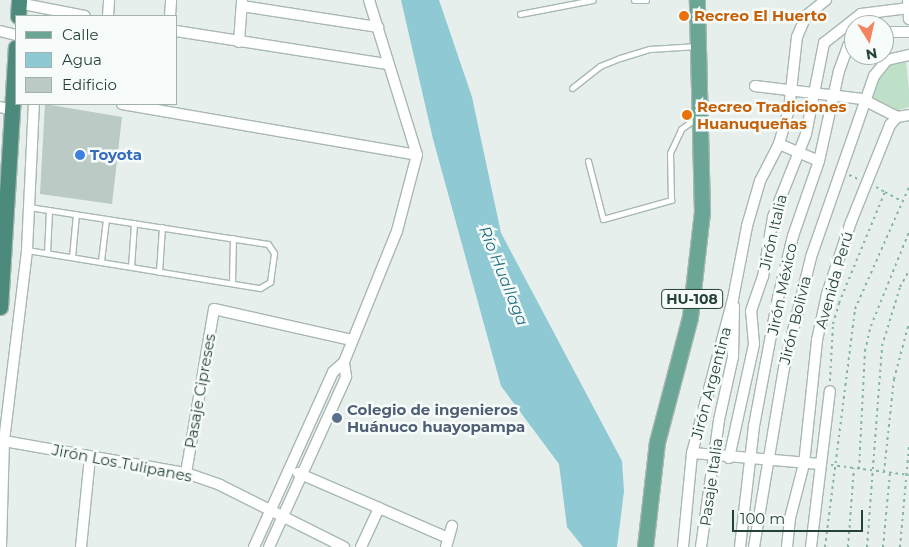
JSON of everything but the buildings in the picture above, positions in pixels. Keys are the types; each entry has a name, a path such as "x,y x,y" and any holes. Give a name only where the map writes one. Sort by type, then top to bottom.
{"highway":[{"path":"0,307 6,109 15,58"}],"main road":[{"name":"HU-108","path":"645,547 657,442 691,307 702,212 697,0"}],"street":[{"path":"108,15 109,0"},
{"path":"170,15 171,0"},
{"path":"269,547 346,377 344,362 397,231 417,155 387,64 369,0"},
{"name":"Jirón Argentina","path":"683,547 692,453 733,299 747,226 760,182 779,144 789,109 797,37 806,16 826,0"},
{"path":"239,42 242,3 378,27"},
{"path":"908,5 909,19"},
{"name":"Jirón Italia","path":"728,458 754,344 751,312 762,277 773,217 782,190 800,154 826,40 861,14 908,5"},
{"path":"18,6 78,15"},
{"path":"0,31 15,35"},
{"path":"178,31 387,64"},
{"path":"894,32 909,32"},
{"name":"Jirón Bolivia","path":"754,547 784,368 809,266 841,171 880,66 895,57 909,56"},
{"name":"Jirón México","path":"740,547 750,460 778,298 793,236 819,161 844,65"},
{"path":"755,86 866,101 897,117 909,115"},
{"path":"1,547 2,444 27,250 34,105"},
{"path":"128,105 417,155"},
{"name":"Avenida Perú","path":"788,547 790,518 804,464 817,340 827,294 867,183 890,125 897,117"},
{"path":"779,144 819,161"},
{"name":"Pasaje Italia","path":"701,547 714,456 733,357 736,326 733,299"},
{"name":"Pasaje Cipreses","path":"186,473 214,309 352,340"},
{"path":"254,547 272,513 333,372 344,362"},
{"path":"810,547 830,391"},
{"name":"Jirón Los Tulipanes","path":"2,444 186,473 220,485 283,519 344,547"},
{"path":"692,453 750,460 821,464"},
{"path":"81,547 90,457"},
{"path":"291,470 379,508 447,543 452,526"},
{"path":"361,547 379,508"}],"lane":[{"path":"520,14 593,0"},
{"path":"634,0 646,0"},
{"path":"572,88 605,63 650,49 697,46"},
{"path":"588,161 603,219 671,200 670,153 675,138 681,130 701,115"},
{"path":"27,250 260,288 266,287 270,282 274,253 268,244 29,207"},
{"path":"47,254 49,210"},
{"path":"72,257 76,214"},
{"path":"101,261 106,219"},
{"path":"131,267 134,223"},
{"path":"159,272 162,227"},
{"path":"232,282 233,238"}],"path":[{"path":"841,171 901,201"},
{"path":"825,547 837,466 855,309 901,201 909,187"},
{"path":"830,391 833,324 885,192"},
{"path":"860,469 865,351 871,326 909,232"},
{"path":"867,547 882,346 900,287 909,271"},
{"path":"884,472 894,379 909,323"},
{"path":"900,547 908,475 909,446"},
{"path":"821,464 908,475"},
{"path":"848,547 854,468"},
{"path":"883,547 890,473"}],"green space":[{"path":"894,62 906,62 909,107 895,111 871,97 878,76 890,65 894,65"}],"water":[{"name":"Río Huallaga","path":"401,0 439,0 472,97 501,233 622,461 624,491 617,547 583,547 567,527 559,464 501,386 433,139"}],"place":[{"name":"Recreo El Huerto","path":"684,16"},
{"name":"Recreo Tradiciones Huanuqueñas","path":"687,115"},
{"name":"Toyota","path":"80,155"},
{"name":"Colegio de ingenieros Huánuco huayopampa","path":"337,418"}]}
